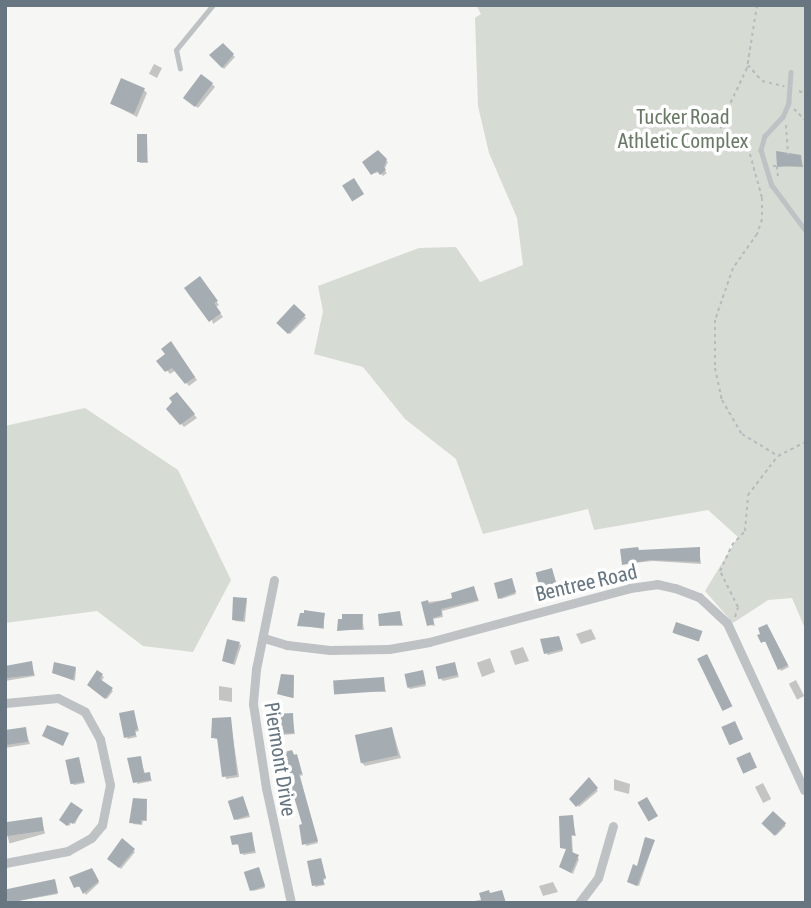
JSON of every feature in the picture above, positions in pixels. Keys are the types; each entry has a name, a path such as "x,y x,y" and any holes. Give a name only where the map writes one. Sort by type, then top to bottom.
{"street":[{"name":"Piermont Drive","path":"275,580 254,679 254,724 291,903"},
{"name":"Bentree Road","path":"264,638 287,645 330,650 404,647 630,588 657,584 694,594 714,608 727,623 805,792"},
{"path":"5,703 49,696 64,699 85,712 100,739 110,785 102,825 91,838 68,851 5,863"},
{"path":"579,903 598,878 613,826"}],"lane":[{"path":"180,69 176,50 213,5"},
{"path":"791,72 789,103 783,117 762,144 765,167 778,195 806,231"}],"path":[{"path":"757,5 748,64 720,125 725,137 748,147 762,198 762,219 757,234 733,268 715,320 715,368 729,417 741,434 778,456"},
{"path":"748,64 762,81 790,87 806,94"},
{"path":"789,103 806,121"},
{"path":"783,117 787,126 788,155"},
{"path":"765,167 777,166 779,182"},
{"path":"727,623 736,617 738,607 720,571 732,545 745,531 748,495 778,456 806,442"}],"green space":[{"name":"Tucker Road Athletic Complex","path":"476,5 806,5 806,631 792,598 768,600 733,623 705,591 738,537 708,510 594,530 588,509 483,534 456,459 405,419 363,367 314,354 323,311 318,286 419,248 456,247 480,282 523,265 517,218 489,153 478,106 475,18 481,14"},
{"path":"85,408 178,470 231,580 193,652 143,646 97,611 5,623 5,426"}],"building":[{"path":"223,43 234,54 222,68 209,55"},
{"path":"201,74 213,83 195,107 183,98"},
{"path":"121,78 145,88 134,114 110,104"},
{"path":"137,134 147,134 147,162 137,162"},
{"path":"378,150 387,159 384,167 386,170 380,175 377,171 371,175 362,162"},
{"path":"776,151 801,155 802,165 777,167"},
{"path":"354,178 364,194 352,202 342,185"},
{"path":"200,276 218,301 214,303 221,313 209,322 184,288"},
{"path":"294,304 306,315 288,334 276,323"},
{"path":"171,341 195,377 185,384 172,368 165,372 156,361 165,354 161,349"},
{"path":"177,392 195,414 180,425 166,409 172,402 169,398"},
{"path":"638,547 639,550 700,547 700,562 650,560 622,565 620,549"},
{"path":"552,568 556,583 540,588 536,572"},
{"path":"512,578 516,592 498,599 494,583"},
{"path":"474,586 478,600 441,609 442,615 433,618 434,624 427,626 421,602 428,600 429,604 452,598 451,593"},
{"path":"233,597 247,598 243,621 232,620"},
{"path":"304,610 325,613 323,628 297,626 300,613 304,613"},
{"path":"400,611 402,625 379,626 378,614"},
{"path":"342,614 363,614 362,629 337,631 338,619 342,619"},
{"path":"676,622 702,631 699,642 672,632"},
{"path":"767,624 788,665 778,670 765,641 761,643 757,635 760,634 758,628"},
{"path":"559,636 563,649 544,654 540,639"},
{"path":"227,639 240,642 233,664 222,661"},
{"path":"707,654 732,706 723,711 697,659"},
{"path":"32,661 34,675 6,678 5,666"},
{"path":"54,662 76,667 73,680 52,673"},
{"path":"455,662 458,675 438,679 436,666"},
{"path":"97,670 103,674 100,679 113,688 105,699 87,685"},
{"path":"423,670 426,684 407,688 404,674"},
{"path":"281,674 294,675 293,698 277,694"},
{"path":"384,677 385,691 334,695 333,681"},
{"path":"134,710 138,729 135,730 136,735 124,738 119,713"},
{"path":"293,713 294,733 278,734 277,714"},
{"path":"231,717 237,775 222,777 217,738 211,738 212,718"},
{"path":"735,721 743,739 729,745 721,727"},
{"path":"47,725 69,733 63,746 42,736"},
{"path":"26,727 28,742 7,745 5,730"},
{"path":"392,727 398,755 361,763 355,735"},
{"path":"292,750 294,755 297,754 302,774 299,774 318,841 302,845 299,825 302,824 281,753"},
{"path":"750,752 757,768 743,774 736,758"},
{"path":"141,756 144,773 150,772 151,780 133,783 127,758"},
{"path":"79,757 84,781 71,784 65,760"},
{"path":"589,777 598,788 576,807 569,799"},
{"path":"243,796 249,815 234,820 228,801"},
{"path":"647,797 658,816 648,822 637,802"},
{"path":"133,798 147,799 146,820 141,820 141,824 129,823"},
{"path":"71,802 83,810 73,824 70,822 67,826 59,820"},
{"path":"773,811 786,823 775,836 761,823"},
{"path":"573,815 575,835 571,835 572,852 579,855 571,873 559,867 566,849 560,848 559,816"},
{"path":"42,817 44,831 7,836 5,822"},
{"path":"252,832 255,851 240,854 238,844 232,845 230,836"},
{"path":"645,837 655,840 637,886 627,882 633,864 637,866"},
{"path":"122,838 135,849 119,868 107,859"},
{"path":"321,858 326,878 323,878 324,884 312,886 307,861"},
{"path":"259,867 265,886 250,891 244,872"},
{"path":"92,868 99,881 83,894 79,886 74,888 69,877"},
{"path":"55,879 58,893 8,903 5,890"},
{"path":"489,890 490,893 502,890 506,903 482,903 479,893"}]}
